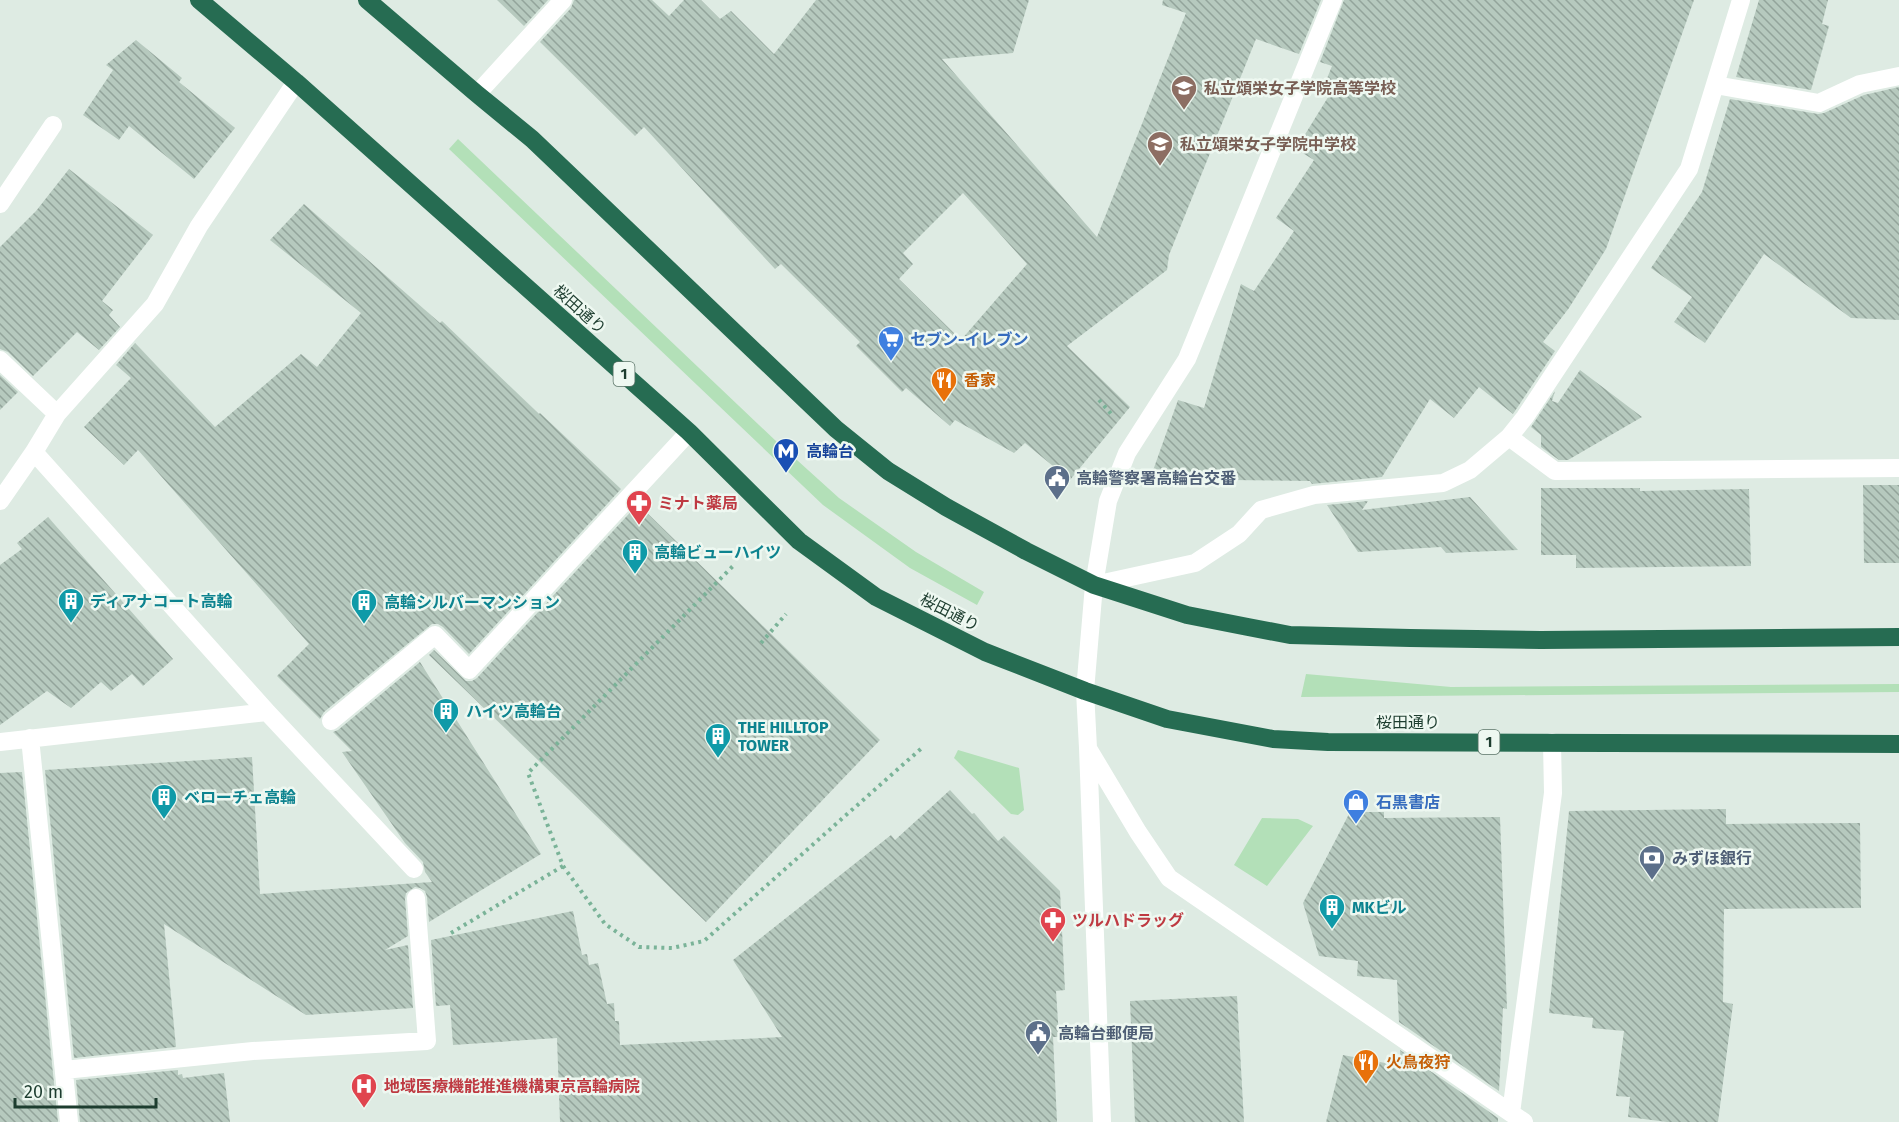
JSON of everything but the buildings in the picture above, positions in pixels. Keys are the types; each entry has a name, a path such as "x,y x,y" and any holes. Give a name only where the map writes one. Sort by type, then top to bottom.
{"highway":[{"name":"桜田通り","path":"199,0 296,82 689,432 799,541 876,597 985,652 1084,691 1167,719 1273,739 1328,742 1899,744"},
{"path":"367,0 532,139 836,429 888,471 945,507 1094,585 1187,615 1290,635 1541,640 1899,637"}],"street":[{"path":"477,94 563,0"},
{"path":"1102,1122 1084,691 1094,585 1108,501 1127,453 1187,359 1332,0"},
{"path":"1094,585 1195,563 1239,534 1260,510 1314,495 1443,483 1470,471 1509,437 1525,417 1689,169 1741,0"},
{"path":"1715,85 1819,103 1860,84 1899,76"},
{"path":"0,501 57,414 155,304 199,226 296,82"},
{"path":"0,204 53,125"},
{"path":"0,360 57,414"},
{"path":"331,721 435,635 469,670 689,432"},
{"path":"1509,437 1554,471 1899,468"},
{"path":"34,452 267,712 414,869"},
{"path":"0,742 267,712"},
{"path":"30,738 69,1122"},
{"path":"1088,748 1138,832 1169,878 1517,1117 1553,793 1552,742"},
{"path":"64,1070 254,1051 427,1041 416,898"}],"path":[{"path":"734,565 528,774 563,866 605,924 639,947 672,948 704,941 924,746"},
{"path":"761,643 786,614"},
{"path":"420,952 563,866"}],"green space":[{"path":"458,139 839,498 916,552 984,592 977,605 910,568 823,505 449,149"},
{"path":"1306,674 1451,687 1899,684 1899,692 1301,697"},
{"path":"958,750 1019,768 1024,810 1018,815 1011,814 954,758"},
{"path":"1262,818 1298,819 1313,826 1267,886 1234,865"}],"place":[{"name":"私立頌栄女子学院高等学校","path":"1184,111"},
{"name":"私立頌栄女子学院中学校","path":"1160,167"},
{"name":"セブン-イレブン","path":"891,362"},
{"name":"香家","path":"944,403"},
{"name":"高輪台","path":"786,474"},
{"name":"高輪警察署高輪台交番","path":"1057,501"},
{"name":"ミナト薬局","path":"639,526"},
{"name":"高輪ビューハイツ","path":"635,575"},
{"name":"ディアナコート高輪","path":"71,624"},
{"name":"高輪シルバーマンション","path":"364,625"},
{"name":"ハイツ高輪台","path":"446,734"},
{"name":"THE HILLTOP TOWER","path":"718,759"},
{"name":"ベローチェ高輪","path":"164,820"},
{"name":"石黒書店","path":"1356,825"},
{"name":"みずほ銀行","path":"1652,881"},
{"name":"MKビル","path":"1332,930"},
{"name":"ツルハドラッグ","path":"1053,943"},
{"name":"高輪台郵便局","path":"1038,1056"},
{"name":"火鳥夜狩","path":"1366,1085"},
{"name":"地域医療機能推進機構東京高輪病院","path":"364,1109"}]}
